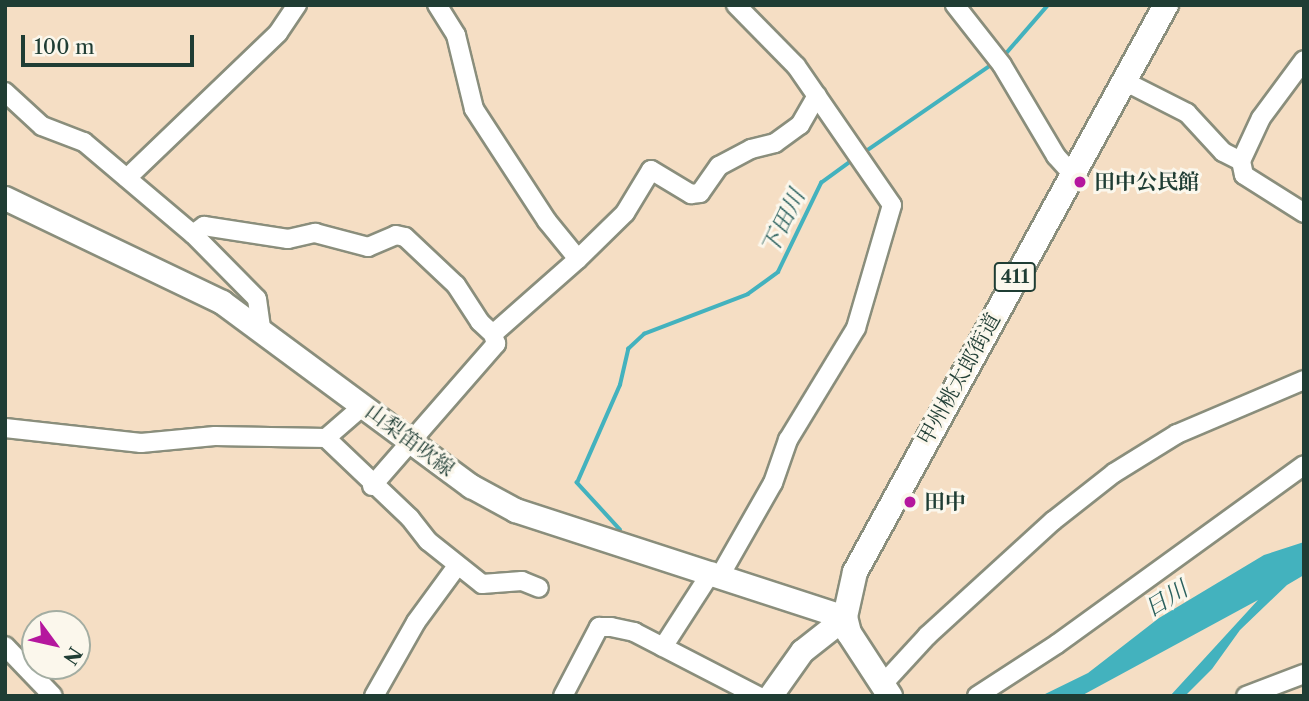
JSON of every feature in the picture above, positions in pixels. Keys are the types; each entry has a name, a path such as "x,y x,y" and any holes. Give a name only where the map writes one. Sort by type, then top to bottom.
{"highway":[{"name":"甲州桃太郎街道","path":"845,617 847,596 865,550 1166,5"},
{"path":"845,617 859,653 886,690"}],"main road":[{"name":"山梨笛吹線","path":"5,198 186,282 261,327 471,486 515,510 717,572 845,617"},
{"path":"770,696 802,651 845,617"}],"street":[{"path":"127,178 278,33 297,5"},
{"path":"437,5 456,35 474,109 547,221 578,259"},
{"path":"663,647 717,572 773,483 788,440 856,328 892,205 796,66 736,5"},
{"path":"955,5 998,61 1056,156 1072,174"},
{"path":"1304,60 1261,118 1241,161 1244,175 1304,213"},
{"path":"1124,81 1187,113 1223,152 1241,161"},
{"path":"5,92 42,127 84,142 193,234 257,299 261,327"},
{"path":"493,334 578,259 625,213 651,170 691,194 700,193 719,166 751,149 775,143 800,125 817,96"},
{"path":"193,234 204,226 288,239 315,233 368,247 396,235 405,237 456,285 480,322 493,334 496,344 372,486"},
{"path":"886,690 927,636 1114,473 1177,434 1304,380"},
{"path":"5,428 58,437 141,443 215,436 326,439 364,405"},
{"path":"326,439 457,566 482,584 522,581 539,588"},
{"path":"977,696 1057,644 1304,465"},
{"path":"374,696 416,622 457,566"},
{"path":"563,696 599,627 634,632 758,696"},
{"path":"5,646 52,696"},
{"path":"1246,696 1304,674"}],"water":[{"path":"1304,542 1304,575 1287,585 1240,630 1212,669 1185,696 1170,696 1258,600 1081,696 1041,696 1088,673 1159,618 1264,555"}],"waterway":[{"name":"下田川","path":"1003,57 1048,5"},
{"name":"下田川","path":"862,154 994,63"},
{"name":"下田川","path":"620,530 577,483 620,385 628,349 644,334 748,294 778,272 821,183 853,160"}],"place":[{"name":"田中公民館","path":"1080,182"},
{"name":"田中","path":"910,502"}],"water label":[{"name":"日川","path":"1166,599"}]}
